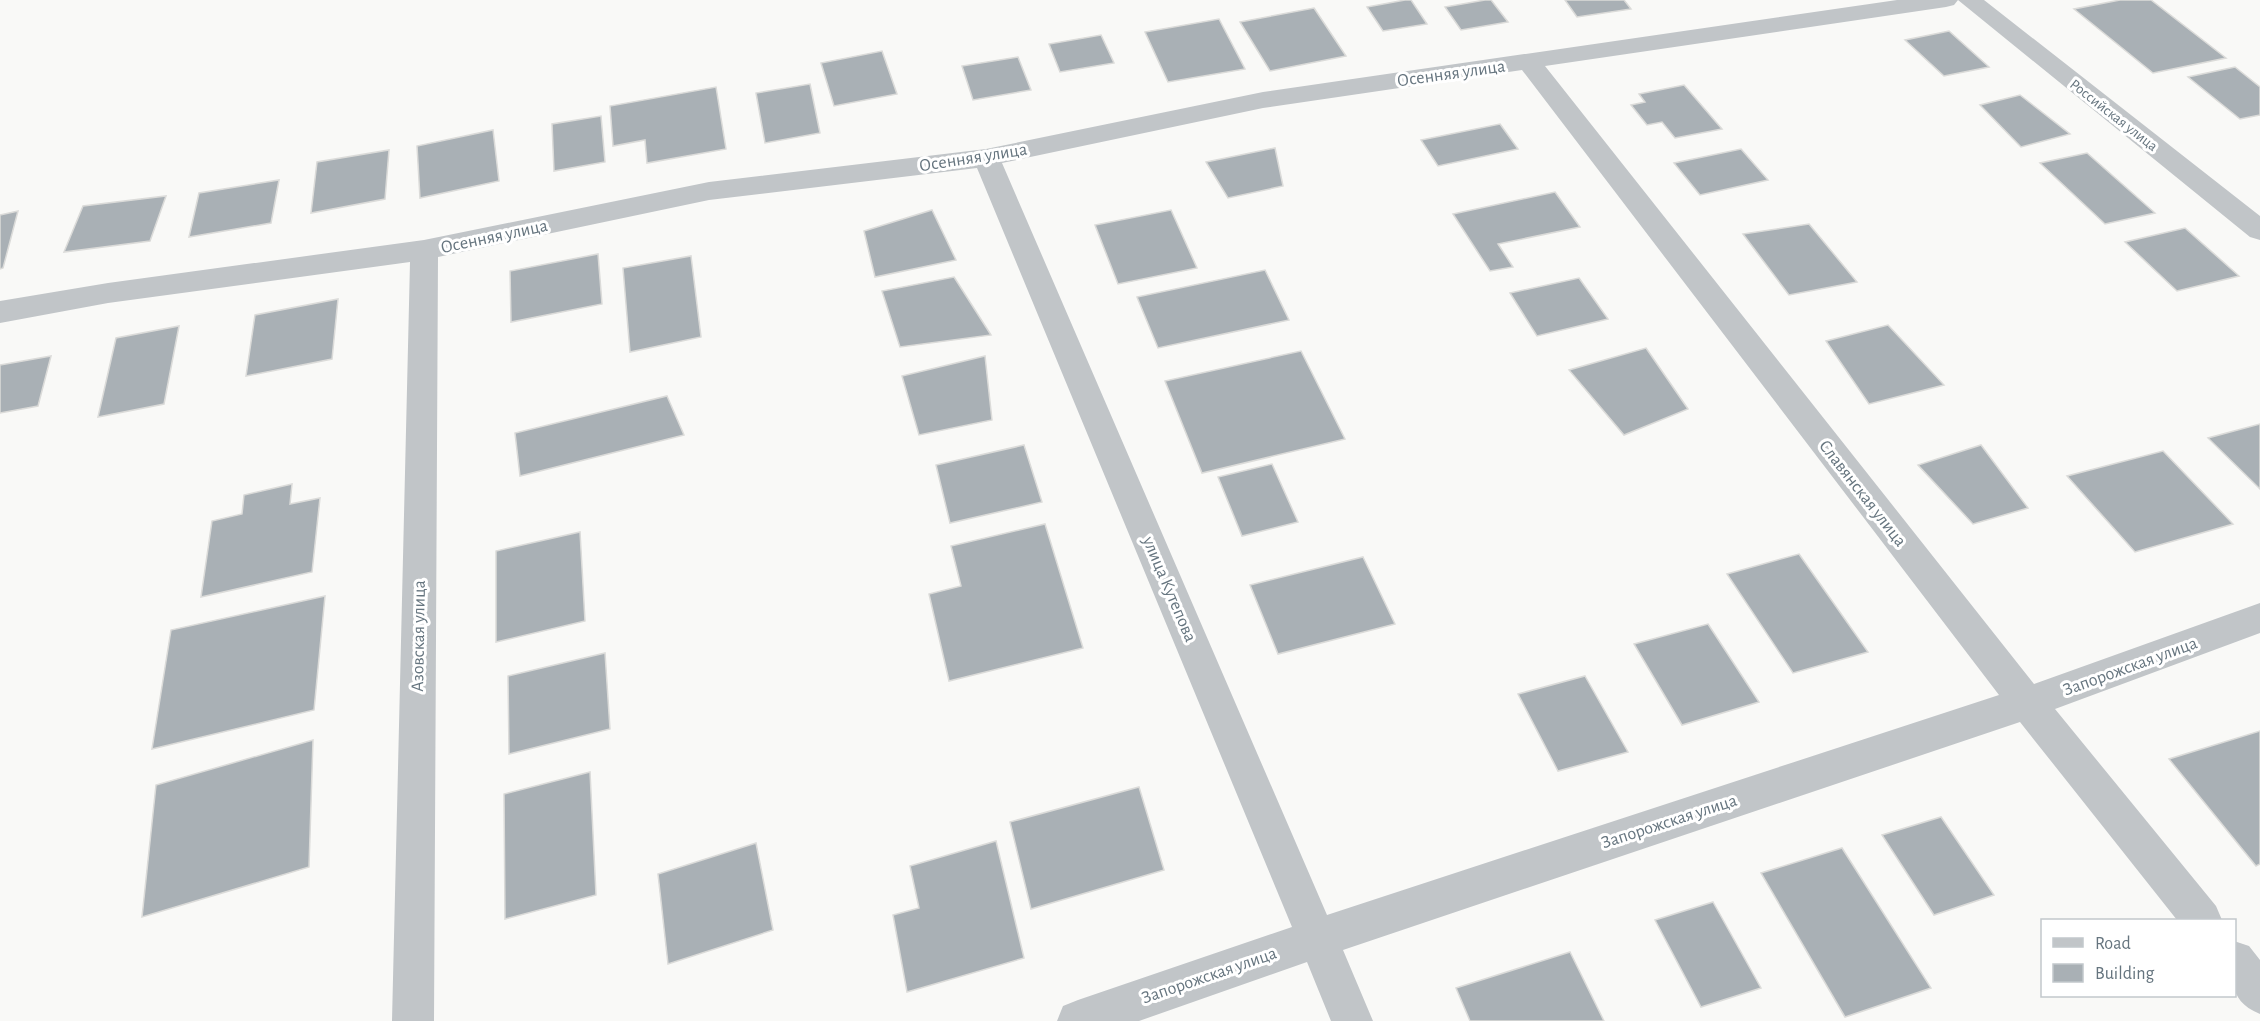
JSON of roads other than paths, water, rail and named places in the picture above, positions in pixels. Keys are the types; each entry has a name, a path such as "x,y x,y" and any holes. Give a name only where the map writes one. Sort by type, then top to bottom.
{"street":[{"name":"Осенняя улица","path":"0,312 108,293 424,250 709,191 987,158 1263,100 1946,0"},
{"name":"Российская улица","path":"1969,0 2260,230"},
{"name":"Славянская улица","path":"1529,62 2027,703 2200,919"},
{"name":"улица Кутепова","path":"987,158 1352,1021"},
{"name":"Азовская улица","path":"412,1021 424,250"},
{"name":"Запорожская улица","path":"1078,1021 1318,938 2027,703 2260,618"},
{"path":"2236,962 2260,993"}]}
